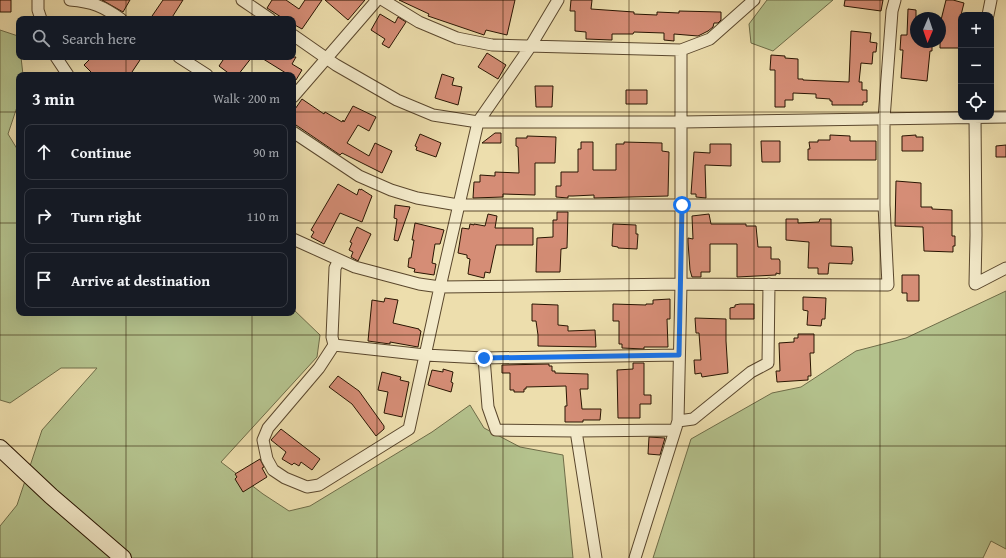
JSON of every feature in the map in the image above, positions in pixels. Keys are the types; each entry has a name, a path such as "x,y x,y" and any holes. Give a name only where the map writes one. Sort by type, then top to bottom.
{"street":[{"path":"38,0 38,10 40,16"},
{"path":"70,0 86,1 98,5 116,16"},
{"path":"242,0 266,16"},
{"path":"296,93 377,0"},
{"path":"383,0 418,22 457,38 492,45 681,50 710,39 754,0"},
{"path":"339,260 335,268 332,337 334,345 319,368 268,428 263,440 267,459 273,470 285,478 307,487 319,485 409,429 458,205 478,122 530,46 558,0"},
{"path":"296,240 355,267 418,284 440,287 681,284 888,285 884,205 884,119 892,11 895,0"},
{"path":"989,12 992,0"},
{"path":"296,37 326,58 397,100 433,115 478,122 682,122 958,117"},
{"path":"635,558 676,425 681,284 681,50"},
{"path":"58,60 66,72"},
{"path":"184,60 202,72"},
{"path":"994,117 1006,117"},
{"path":"975,120 975,284 1006,268"},
{"path":"296,134 359,176 390,190 417,198 458,205 884,205"},
{"path":"484,358 488,407 496,430 576,432 676,425 693,419 751,372 768,363 769,284"},
{"path":"334,345 425,355 484,358 679,355"},
{"path":"576,432 596,558"},
{"path":"0,448 51,496 123,558"}],"green space":[{"path":"767,0 833,0 773,51 751,43 749,24"},
{"path":"0,30 16,35 16,60 21,60 23,72 16,72 16,110 8,134 16,147 16,316 296,316 296,312 320,335 317,357 221,462 263,494 289,511 310,506 432,432 470,405 484,428 520,447 563,455 573,558 0,558 0,526 17,505 42,430 97,368 61,368 10,403 0,400"},
{"path":"1006,291 1006,549 991,541 983,558 653,558 691,439 772,393 801,387 856,351 906,338"}],"building":[{"path":"0,0 11,0 11,12 0,12"},
{"path":"102,0 130,0 123,12"},
{"path":"163,0 183,0 173,16 152,16"},
{"path":"272,0 286,0 299,9 305,0 322,0 302,29 296,26 296,16 279,16 267,8"},
{"path":"325,0 365,0 348,20"},
{"path":"399,0 515,0 507,35 486,30 484,35 428,16 429,14"},
{"path":"571,0 592,0 591,9 634,12 634,14 657,15 657,12 679,13 679,11 721,12 721,20 718,23 714,23 713,27 708,31 698,36 674,34 674,41 664,40 664,33 634,32 633,34 612,34 612,40 586,39 586,32 575,31 575,11 570,11"},
{"path":"845,0 883,0 881,11 844,6"},
{"path":"946,0 964,3 962,12 958,12 958,48 946,48 946,12 943,12"},
{"path":"908,9 916,10 916,12 910,12 910,48 932,48 932,51 930,51 927,81 901,78 903,50 900,50 901,35 907,35"},
{"path":"380,14 395,23 398,17 406,22 389,48 382,44 385,39 371,30"},
{"path":"851,31 871,33 870,42 877,43 876,52 873,52 872,64 861,63 859,82 862,82 862,90 867,90 867,102 863,102 863,105 832,105 832,101 830,101 830,99 816,98 816,94 793,93 793,100 785,100 785,107 775,107 775,70 770,70 771,55 798,59 798,79 849,82"},
{"path":"487,53 506,65 498,79 478,67"},
{"path":"89,60 140,60 132,72 91,72 84,65"},
{"path":"223,60 250,60 240,72 227,72 219,66"},
{"path":"265,60 294,60 292,64 302,70 296,80 296,72 284,72"},
{"path":"442,74 454,78 452,85 462,87 458,105 435,98"},
{"path":"535,86 553,86 552,107 536,107"},
{"path":"626,90 647,90 647,104 626,104"},
{"path":"302,99 324,114 325,112 342,122 343,120 344,122 353,106 376,117 369,131 358,125 347,143 369,156 375,143 392,151 382,173 342,153 340,155 296,125 296,108"},
{"path":"495,133 501,133 501,143 482,143"},
{"path":"420,134 441,143 436,157 416,150 417,147 415,146"},
{"path":"830,135 850,136 850,141 876,141 876,160 808,160 808,149 810,149 809,142 830,140"},
{"path":"916,135 916,137 923,137 923,151 902,151 902,136"},
{"path":"527,136 556,137 555,163 535,163 535,195 503,194 503,197 473,198 474,182 480,182 480,175 495,176 495,172 519,173 518,147 516,146 516,138 527,138"},
{"path":"761,141 780,141 780,162 762,162"},
{"path":"581,142 593,142 593,170 616,170 616,144 624,144 624,142 662,143 662,151 669,152 668,196 594,198 594,195 568,196 568,198 556,197 556,186 561,186 561,172 578,172 578,149 581,149"},
{"path":"710,144 731,144 731,166 705,165 706,198 696,197 696,194 691,194 694,152 710,153"},
{"path":"1006,145 1006,157 996,157 996,146"},
{"path":"896,181 921,183 921,207 952,210 952,236 955,236 955,246 953,246 953,252 924,251 923,227 895,226"},
{"path":"338,184 357,195 359,189 361,189 372,196 362,222 340,213 324,244 311,237 314,232 311,230"},
{"path":"395,205 410,207 398,241 394,240 397,219 394,218"},
{"path":"557,212 568,212 567,248 561,249 560,272 536,272 537,238 553,237 553,220 557,220"},
{"path":"488,214 497,216 495,228 533,228 533,245 496,245 490,273 485,272 484,278 468,274 470,259 467,258 467,255 458,253 462,228 469,229 470,224 485,226"},
{"path":"709,214 711,224 746,224 746,226 756,226 758,247 771,247 771,259 779,259 780,261 780,274 776,273 776,275 737,277 737,244 710,244 710,272 701,272 701,277 692,277 690,270 688,238 693,239 692,216"},
{"path":"786,219 798,219 798,223 819,222 820,219 831,219 831,246 852,247 852,264 829,263 828,274 818,274 818,268 808,268 809,242 786,240"},
{"path":"415,223 444,230 440,244 435,244 432,263 436,264 434,275 414,272 415,269 408,267 414,240 412,240"},
{"path":"613,224 636,225 636,234 638,234 637,249 618,248 612,246"},
{"path":"357,227 371,234 358,261 351,257 353,252 349,250 352,243 350,242"},
{"path":"902,275 919,275 919,301 907,301 907,293 902,293"},
{"path":"803,297 826,298 825,319 822,319 821,326 807,325 808,311 803,310"},
{"path":"385,298 398,300 393,323 419,329 421,331 418,347 390,342 390,344 368,341 372,300 384,302"},
{"path":"670,299 670,319 667,319 668,347 644,347 644,349 622,348 622,344 619,344 619,321 613,321 613,304 646,305 653,304 653,300"},
{"path":"532,304 558,305 558,325 568,326 568,331 595,330 596,347 538,346 536,321 532,321"},
{"path":"740,304 754,304 754,319 730,319 730,308"},
{"path":"695,318 726,319 728,373 702,377 701,373 695,374 694,360 701,360 699,333 696,333"},
{"path":"798,334 814,334 814,353 810,353 811,376 808,376 808,380 777,382 776,371 780,371 779,343 794,342 794,338 798,338"},
{"path":"633,363 644,363 644,395 651,395 651,404 640,404 640,418 618,418 617,370 633,369"},
{"path":"549,364 549,366 552,366 552,371 555,371 555,373 588,374 588,389 580,389 582,409 601,409 600,420 565,422 565,406 567,406 566,386 526,387 524,392 514,392 514,390 510,390 510,373 502,373 502,365"},
{"path":"443,369 453,372 451,392 428,385 432,370 443,372"},
{"path":"382,372 401,377 400,380 409,382 402,417 384,413 388,392 378,390"},
{"path":"338,376 359,391 384,426 384,429 376,436 352,404 329,387"},
{"path":"281,429 320,459 312,470 301,462 299,466 294,463 292,465 282,459 286,452 271,440"},
{"path":"649,437 665,438 660,455 648,454"},
{"path":"260,459 264,467 262,468 267,477 243,492 235,479 237,477 235,474"}],"route":[{"path":"484,358 679,355 682,205"}]}
